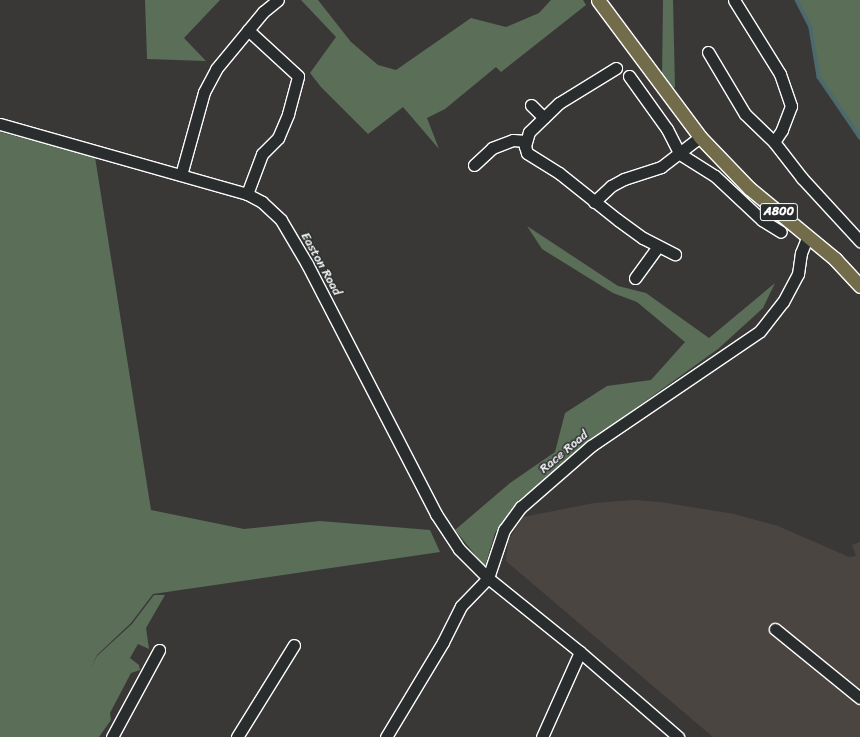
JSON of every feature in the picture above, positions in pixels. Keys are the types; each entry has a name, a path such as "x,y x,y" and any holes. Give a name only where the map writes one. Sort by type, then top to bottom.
{"main road":[{"name":"A800","path":"598,0 700,136 749,188 808,236 860,285"}],"street":[{"path":"181,176 204,92 216,69 248,30 278,0"},
{"path":"734,0 780,74 791,106 782,130 774,142"},
{"path":"247,194 262,154 278,138 288,114 298,76 248,30"},
{"path":"708,52 745,114 774,142 802,178 860,241"},
{"path":"616,68 559,103 529,132 525,140 527,153 559,173 594,202 658,246 675,254"},
{"path":"629,76 667,129 680,154 715,176 762,220 781,232"},
{"path":"531,105 544,118"},
{"name":"Easton Road","path":"0,124 247,194 262,202 281,220 307,264 436,514 459,549 488,578 580,652 678,737"},
{"path":"594,202 611,186 624,179 661,167 680,154 700,136"},
{"path":"474,165 492,148 513,140 525,140"},
{"name":"Race Road","path":"386,737 443,642 461,606 488,578 504,530 521,507 591,446 760,331 783,302 798,274 801,253 808,236"},
{"path":"635,278 658,246"},
{"path":"775,629 860,698"},
{"path":"239,736 294,645"},
{"path":"112,737 159,650"},
{"path":"542,737 580,652"}],"shaded area":[{"path":"634,500 660,502 734,514 778,526 849,557 856,556 852,545 860,542 860,737 713,737 506,561 508,541 523,517 594,503"}],"green space":[{"path":"145,0 220,0 184,38 206,61 147,59"},
{"path":"301,0 318,0 351,42 378,65 396,70 471,18 506,27 539,13 551,0 583,0 586,5 501,72 496,67 445,109 427,118 439,149 403,107 368,134 321,87 310,73 336,37"},
{"path":"663,0 673,0 675,88 662,81"},
{"path":"797,0 860,0 860,137 819,77 811,28"},
{"path":"0,132 95,157 151,510 244,529 320,521 430,530 440,552 153,594 131,623 97,655 91,668 97,656 132,624 154,595 165,595 146,628 149,649 138,644 130,658 139,665 140,670 131,673 110,713 111,720 99,737 0,737"},
{"path":"527,226 618,286 646,293 709,338 775,283 763,308 718,349 612,425 519,500 495,533 485,567 455,530 510,483 555,452 565,413 607,386 651,380 685,342 637,302 613,293 542,249"}],"waterway":[{"path":"797,0 811,28 819,77 860,137"}]}
